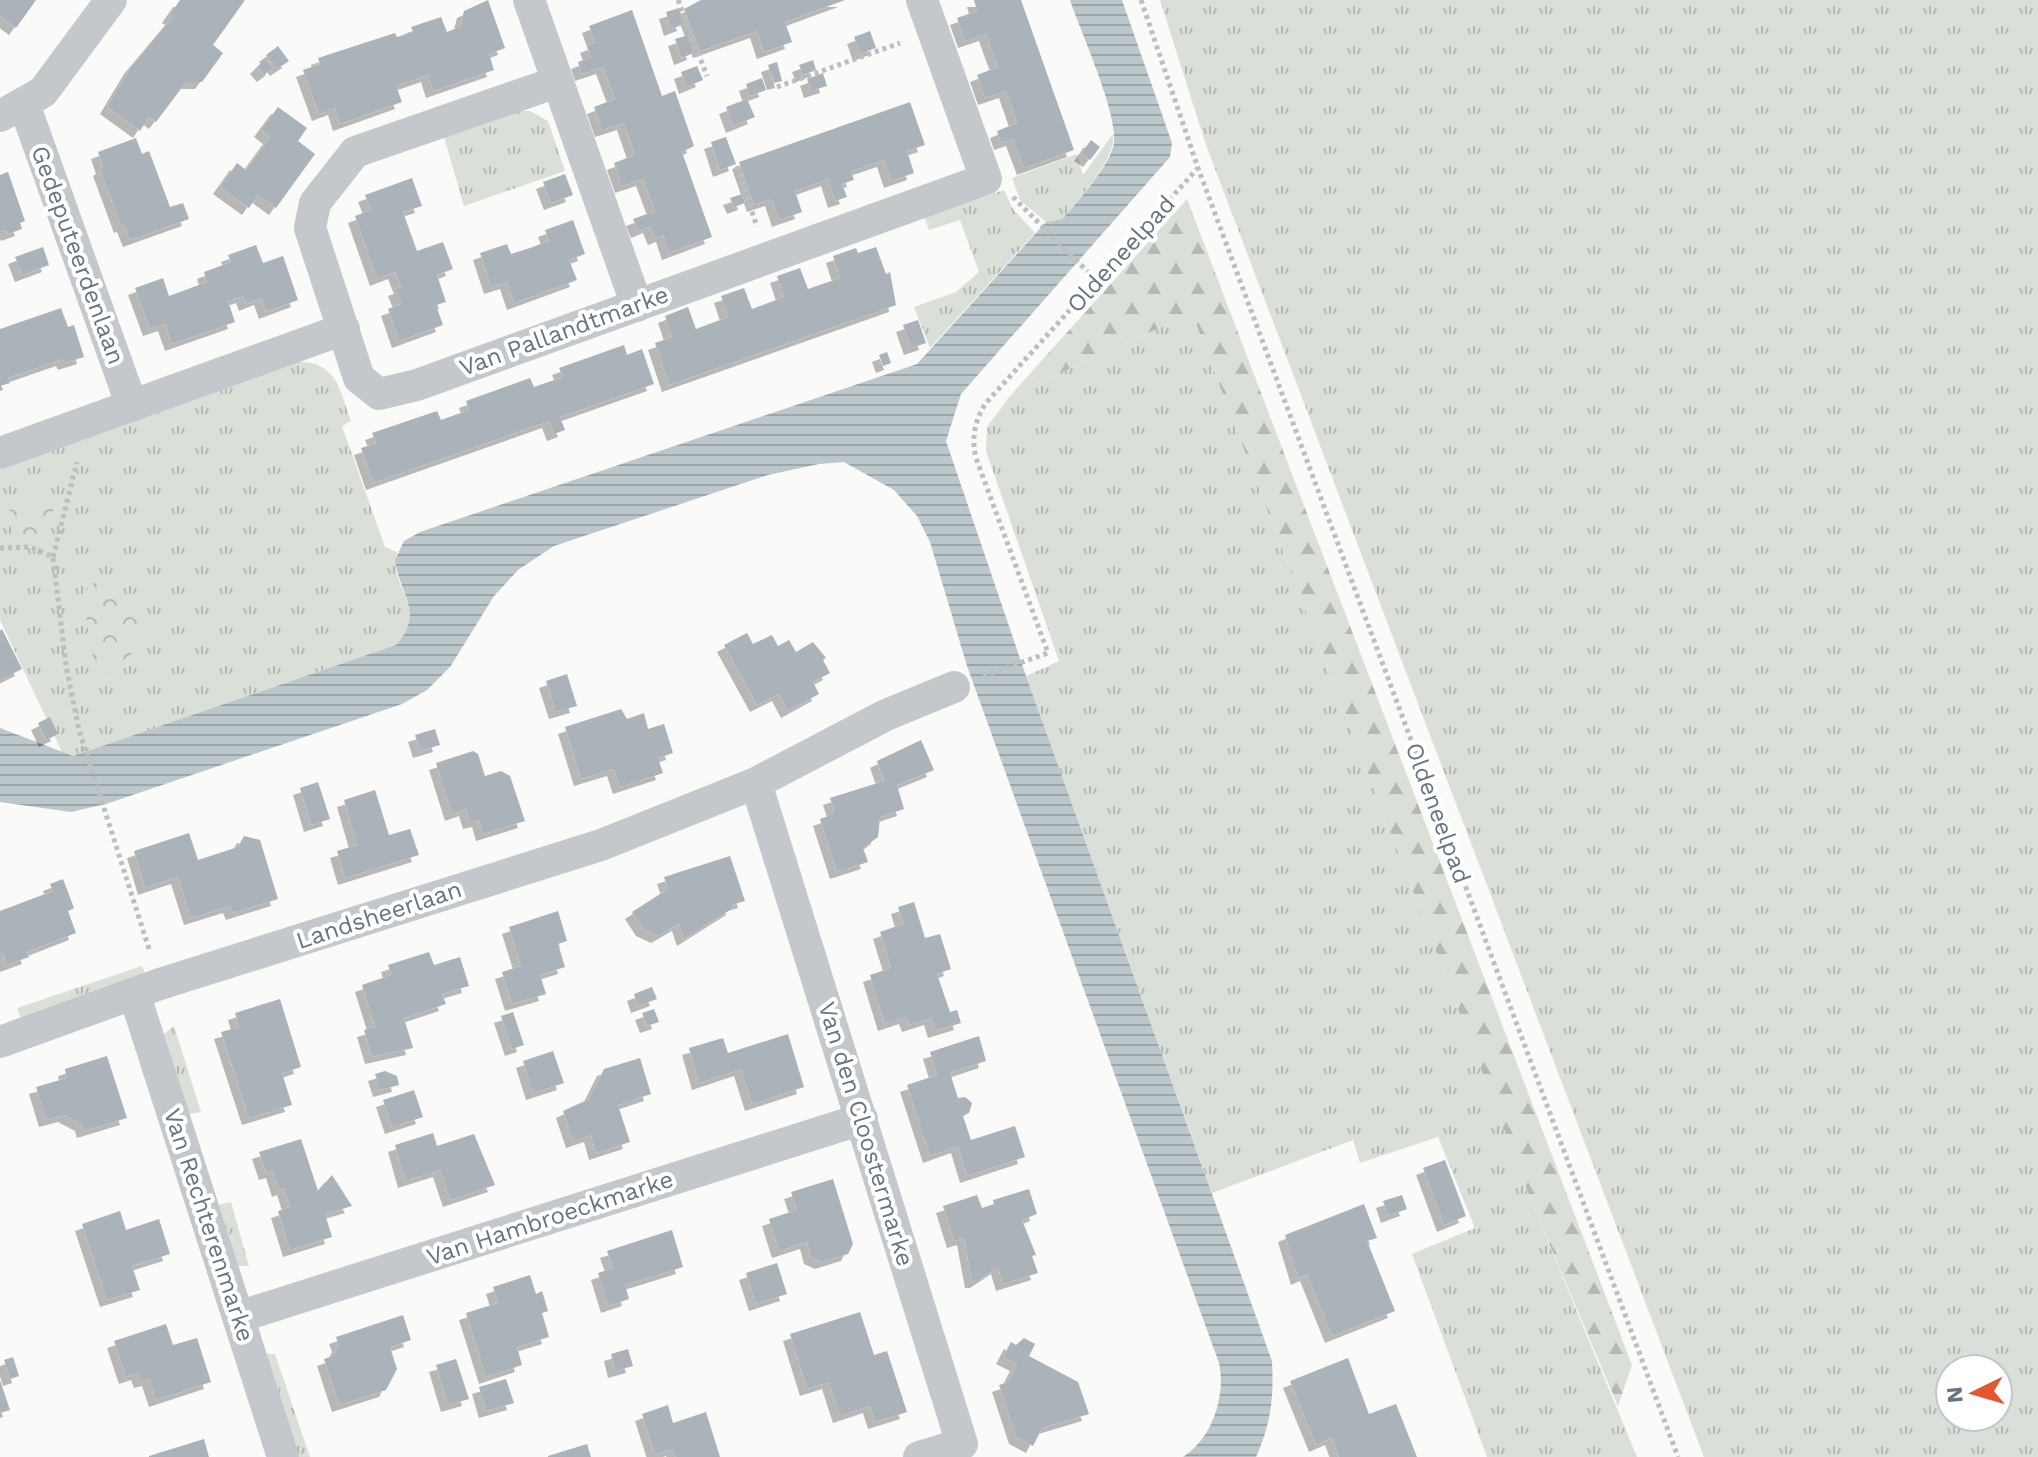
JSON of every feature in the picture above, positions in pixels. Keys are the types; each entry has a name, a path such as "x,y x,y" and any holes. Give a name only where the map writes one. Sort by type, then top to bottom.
{"street":[{"name":"Gedeputeerdenlaan","path":"111,0 43,92 12,110 132,406"},
{"name":"Van Pallandtmarke","path":"344,329 359,378 379,394 417,385 986,179 922,0"},
{"path":"536,2 557,82 637,306"},
{"path":"0,453 344,329 310,228 315,203 355,152 557,82"},
{"path":"756,783 886,715 954,687"},
{"name":"Landsheerlaan","path":"0,1042 147,989 601,845 756,783"},
{"name":"Van den Cloostermarke","path":"756,783 962,1444 919,1457"},
{"name":"Van Rechterenmarke","path":"147,989 238,1317 283,1457"},
{"name":"Van Hambroeckmarke","path":"238,1317 862,1119"}],"path":[{"path":"678,0 707,76"},
{"name":"Oldeneelpad","path":"1141,0 1198,168 1678,1457"},
{"path":"777,87 933,31"},
{"path":"737,166 768,258"},
{"name":"Oldeneelpad","path":"954,687 1048,653 976,458 975,430 985,404 1198,168"},
{"path":"1032,219 1097,281"},
{"path":"87,422 53,557 66,666 79,730 109,823 147,989"},
{"path":"0,548 30,547 53,557"}],"green space":[{"path":"1160,0 2038,0 2038,1457 1704,1457 1206,145"},
{"path":"518,111 530,111 548,121 565,171 464,206 444,137"},
{"path":"1113,134 1113,144 1103,167 1062,219 1046,222 1020,200 1012,178 1077,154 1083,175"},
{"path":"1004,190 1013,209 1035,233 930,348 914,307 956,292 979,272 960,220 929,230 924,217"},
{"path":"1187,199 1632,1365 1618,1406 1532,1203 1192,313 1010,396"},
{"path":"1192,313 1532,1203 1637,1457 1487,1457 1412,1254 1475,1228 1438,1137 1360,1163 1353,1140 1212,1193 1026,676 1059,661 986,451 987,427 1010,396"},
{"path":"299,362 322,367 340,389 351,421 342,426 385,547 397,552 398,577 409,608 410,619 406,631 396,645 73,756 62,752 0,620 0,466"},
{"path":"26,500 56,501 44,541 13,537 7,512"},
{"path":"95,582 143,627 138,649 106,673 95,669 82,594"},
{"path":"142,966 146,976 21,1019 17,1008"},
{"path":"174,1026 201,1112 189,1114 164,1034"},
{"path":"231,1202 249,1266 238,1266 219,1205"},
{"path":"266,1354 275,1354 310,1457 297,1457"}],"shaded area":[{"path":"1070,0 1122,0 1172,143 1170,157 961,394 946,441 1026,676 1272,1361 1270,1410 1256,1457 1183,1457 1202,1439 1215,1415 1221,1389 1219,1363 967,666 930,542 917,516 894,490 844,462 768,475 554,546 518,570 494,596 450,667 427,690 402,704 106,804 71,812 0,802 0,728 73,756 396,645 409,623 410,613 395,560 404,541 420,532 917,364 1046,222 1062,219 1093,182 1112,150 1114,142 1110,111"}],"building":[{"path":"0,0 36,0 16,28 0,16"},
{"path":"180,0 245,0 213,45 223,53 202,82 186,82 156,122 149,117 140,131 107,107 131,67 172,18 169,16"},
{"path":"488,0 505,48 489,54 494,70 433,91 428,75 396,86 402,102 340,124 335,108 319,114 303,70 320,64 318,58 395,33 397,37 413,32 411,27 441,17 447,32 460,27 464,11"},
{"path":"701,0 845,0 785,22 792,42 764,52 757,31 700,51 684,9"},
{"path":"974,0 1021,0 1074,150 1024,168 1013,139 1001,143 997,131 1017,123 1006,91 985,98 977,75 998,67 986,34 965,41 957,18 977,11"},
{"path":"679,8 684,24 671,29 666,12"},
{"path":"632,10 662,96 675,91 694,146 682,152 712,237 669,253 663,235 655,238 650,226 638,231 633,219 655,211 643,179 622,186 614,163 635,155 624,123 602,130 594,107 615,99 603,67 582,74 578,62 591,57 587,46 595,43 589,26"},
{"path":"870,31 876,48 860,54 854,37"},
{"path":"688,35 694,53 681,58 675,39"},
{"path":"278,46 289,61 277,69 266,55"},
{"path":"265,59 273,68 264,75 257,67"},
{"path":"813,60 816,70 803,75 799,65"},
{"path":"777,62 782,81 774,83 768,65"},
{"path":"697,66 703,80 686,87 681,72"},
{"path":"823,73 827,86 811,91 807,79"},
{"path":"762,78 766,90 750,96 746,84"},
{"path":"747,99 755,117 733,126 726,107"},
{"path":"910,102 925,145 907,151 914,173 891,181 884,160 851,171 854,180 842,184 847,197 835,201 828,179 795,191 802,212 779,220 772,199 754,205 739,162"},
{"path":"278,107 307,128 298,141 315,154 276,208 258,195 249,208 220,187 237,163 246,170 270,137 261,130"},
{"path":"726,137 736,164 720,170 711,142"},
{"path":"136,138 142,154 149,151 170,207 183,203 189,219 130,240 124,225 121,226 100,169 103,167 98,152"},
{"path":"1091,140 1100,147 1090,160 1081,154"},
{"path":"8,172 25,221 20,223 22,229 8,234 6,230 0,232 0,175"},
{"path":"565,174 573,195 551,203 543,182"},
{"path":"412,178 422,206 403,212 417,251 443,242 453,269 437,275 446,302 436,305 443,325 399,341 388,309 401,304 395,289 401,287 395,272 377,279 355,216 371,210 365,195"},
{"path":"742,194 745,203 734,207 730,198"},
{"path":"573,220 585,254 569,260 577,280 514,303 507,282 491,287 480,253 507,244 511,254 530,248 549,241 545,230"},
{"path":"256,245 263,263 283,256 298,300 266,312 261,298 246,304 243,296 228,301 235,322 172,344 165,324 150,329 135,288 163,278 169,296 207,282 204,272 231,262 228,255"},
{"path":"43,247 49,265 22,275 15,257"},
{"path":"876,247 886,274 890,272 896,305 669,385 655,343 672,337 665,316 688,307 696,329 728,317 721,296 744,288 752,309 784,297 777,276 800,268 808,289 840,278 833,256 856,248 858,253"},
{"path":"61,308 68,327 74,325 84,357 65,363 63,359 8,378 10,383 0,386 0,329"},
{"path":"918,320 926,343 911,348 903,325"},
{"path":"624,345 627,355 642,349 654,384 560,417 565,430 554,434 549,421 373,483 361,448 376,443 372,433 437,411 441,420 469,410 466,401 530,378 534,387 563,377 559,368"},
{"path":"887,352 891,363 883,366 879,355"},
{"path":"2,629 22,669 0,680 0,631"},
{"path":"747,633 753,644 772,635 778,646 789,640 796,652 813,642 826,658 823,660 830,673 813,682 819,694 788,711 779,694 757,705 724,645"},
{"path":"567,674 577,706 556,712 546,681"},
{"path":"621,709 627,719 644,713 648,729 664,724 673,753 658,758 663,773 620,787 614,769 581,779 565,727"},
{"path":"50,717 58,734 46,740 38,723"},
{"path":"435,729 440,745 420,751 415,735"},
{"path":"921,740 934,770 897,785 904,809 880,817 878,837 863,848 868,862 837,872 820,819 831,815 834,810 830,798 884,781 877,761"},
{"path":"473,751 478,754 485,776 501,771 510,776 525,821 483,834 479,820 470,822 466,809 452,814 436,763"},
{"path":"318,782 330,819 311,825 300,788"},
{"path":"375,790 389,835 410,829 419,855 345,878 337,851 357,845 344,800"},
{"path":"189,833 198,860 238,847 244,836 260,840 278,899 233,913 230,906 191,918 178,877 145,888 134,851"},
{"path":"730,856 745,901 732,905 733,908 684,939 679,924 658,936 643,929 632,912 668,889 664,877"},
{"path":"63,879 74,908 68,911 76,933 27,952 29,957 7,965 3,954 0,955 0,911 53,891 50,884"},
{"path":"914,902 925,938 940,934 951,969 937,974 950,1012 957,1010 961,1023 935,1031 931,1018 909,1025 906,1017 885,1024 870,975 891,968 880,932 903,924 898,907"},
{"path":"558,911 567,941 558,944 565,967 540,975 546,994 512,1004 502,972 521,966 509,927"},
{"path":"429,952 434,965 460,957 469,986 442,994 446,1004 404,1018 413,1048 372,1057 364,1030 375,1027 362,985 391,975 388,965"},
{"path":"652,987 657,999 638,1006 634,994"},
{"path":"280,999 301,1067 282,1073 292,1105 249,1118 221,1032 239,1027 235,1013"},
{"path":"654,1009 659,1022 647,1026 642,1013"},
{"path":"513,1012 524,1045 512,1049 501,1016"},
{"path":"788,1034 804,1087 752,1104 741,1069 699,1083 689,1048 723,1038 728,1053"},
{"path":"979,1036 986,1061 950,1073 958,1098 965,1097 972,1103 969,1113 963,1116 971,1140 1015,1126 1025,1157 967,1176 958,1146 930,1156 907,1085 937,1075 930,1052"},
{"path":"553,1051 564,1083 533,1093 523,1061"},
{"path":"107,1056 127,1118 84,1131 82,1124 65,1115 46,1120 36,1087 67,1078 65,1069"},
{"path":"640,1058 651,1094 618,1105 630,1142 596,1153 591,1135 573,1141 563,1111 589,1099 604,1069"},
{"path":"385,1071 397,1076 399,1085 380,1090 375,1074"},
{"path":"414,1090 423,1117 392,1127 383,1100"},
{"path":"433,1133 437,1146 474,1134 495,1185 450,1200 440,1170 405,1181 395,1145"},
{"path":"301,1139 318,1191 332,1175 352,1206 325,1214 332,1237 290,1250 278,1211 290,1207 284,1188 279,1190 273,1171 266,1173 259,1152"},
{"path":"1445,1160 1466,1216 1444,1225 1423,1168"},
{"path":"833,1179 853,1244 848,1254 822,1262 811,1257 807,1242 779,1251 769,1219 797,1210 791,1192"},
{"path":"1029,1189 1037,1214 1022,1220 1036,1255 1032,1256 1038,1273 1003,1284 998,1267 972,1281 964,1238 954,1241 943,1206 977,1195 982,1208 994,1204 993,1200"},
{"path":"1402,1195 1407,1209 1388,1216 1383,1201"},
{"path":"1364,1204 1377,1238 1367,1241 1395,1311 1332,1336 1307,1274 1298,1278 1285,1235"},
{"path":"120,1211 126,1230 159,1219 170,1254 132,1266 140,1290 107,1300 82,1224"},
{"path":"672,1230 683,1267 625,1285 629,1299 608,1306 598,1273 613,1268 607,1251"},
{"path":"777,1263 787,1294 756,1304 746,1273"},
{"path":"530,1275 536,1294 542,1291 548,1311 542,1313 549,1337 517,1347 522,1365 486,1377 466,1313 498,1303 493,1287"},
{"path":"860,1312 874,1355 887,1351 907,1412 875,1422 870,1406 840,1416 829,1382 807,1389 790,1334"},
{"path":"403,1315 411,1340 390,1347 397,1369 386,1390 339,1405 324,1359 333,1356 339,1345 336,1337"},
{"path":"166,1324 173,1345 197,1338 211,1382 156,1400 149,1379 141,1381 138,1373 126,1377 114,1341"},
{"path":"1024,1338 1035,1344 1029,1356 1078,1382 1089,1414 1042,1428 1033,1446 1016,1437 999,1385 1008,1382 1017,1364 1003,1357 1011,1342 1016,1345"},
{"path":"628,1349 633,1366 615,1371 611,1354"},
{"path":"13,1357 19,1376 10,1379 4,1360"},
{"path":"1348,1358 1369,1414 1396,1404 1417,1457 1339,1457 1332,1438 1316,1445 1290,1381"},
{"path":"456,1359 469,1399 448,1405 436,1365"},
{"path":"506,1379 514,1403 486,1411 479,1387"},
{"path":"0,1380 10,1410 0,1413"},
{"path":"668,1405 673,1423 706,1412 720,1457 676,1457 673,1449 655,1455 642,1414"},
{"path":"204,1439 209,1457 149,1457 149,1456"},
{"path":"587,1444 591,1457 548,1457 548,1456"}]}
